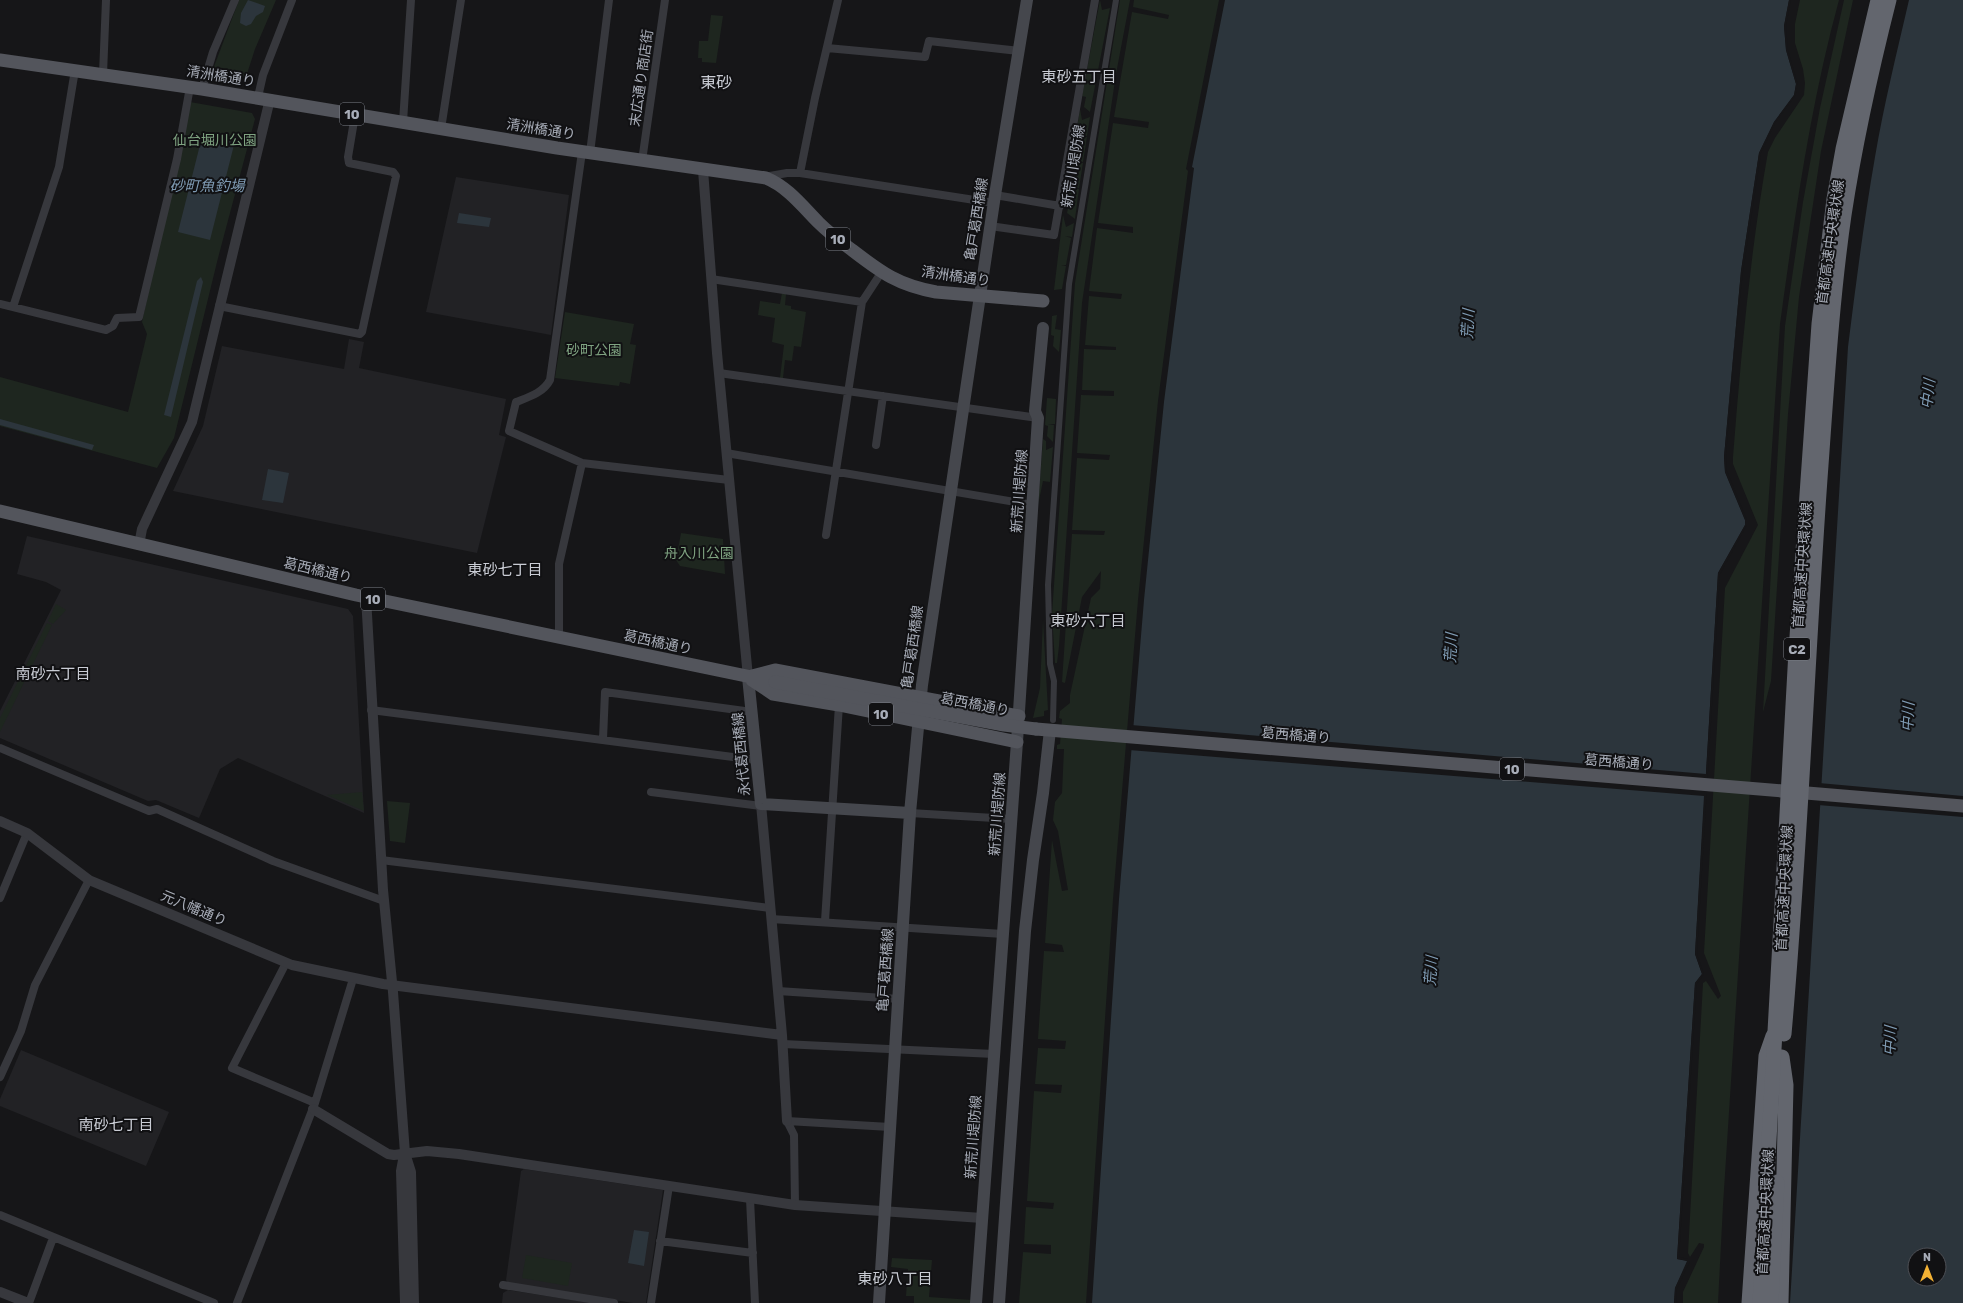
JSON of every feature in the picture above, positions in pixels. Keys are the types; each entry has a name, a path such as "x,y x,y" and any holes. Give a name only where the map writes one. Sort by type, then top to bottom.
{"highway":[{"name":"首都高速中央環状線","path":"1760,1303 1798,619 1819,324 1838,178 1857,85 1878,0"},
{"name":"首都高速中央環状線","path":"1771,1303 1782,1057 1792,943 1819,492 1837,271 1854,159 1865,102 1889,0"},
{"path":"1749,1303 1766,1056 1774,1033"},
{"path":"1781,1303 1786,1085 1782,1057"}],"main road":[{"name":"亀戸葛西橋線","path":"879,1303 910,813 920,697 994,199 1027,0"},
{"name":"清洲橋通り","path":"0,60 264,98 355,115 642,161 759,177 778,184 834,236 881,273 919,289 1042,302"},
{"name":"新荒川堤防線","path":"976,1303 1019,716 1038,418 1035,411 1043,328"},
{"name":"葛西橋通り","path":"0,511 139,545 366,597 748,677 1009,726 1036,729 1055,727 1963,806"},
{"name":"10","path":"748,677 775,670 1019,716"},
{"name":"10","path":"748,677 773,694 839,705 1017,742"},
{"name":"永代葛西橋線","path":"748,677 761,805 910,813"},
{"name":"新荒川堤防線","path":"999,1303 1025,923 1043,793 1055,727"}],"street":[{"path":"103,74 106,0"},
{"path":"0,304 106,330 113,326 117,318 139,317 177,158 196,88 235,0"},
{"path":"139,545 142,529 189,432 219,306 264,98 262,75 292,0"},
{"path":"403,122 411,0"},
{"path":"441,128 461,0"},
{"path":"609,0 550,380 546,387 540,391 516,402 509,431 582,463 729,480"},
{"name":"末広通り商店街","path":"642,161 665,0"},
{"path":"800,173 838,0"},
{"path":"990,226 1054,235 1095,0"},
{"name":"新荒川堤防線","path":"1055,727 1054,681 1050,664 1048,585 1069,284 1116,0"},
{"path":"827,48 925,57 929,41 1019,51"},
{"path":"13,307 59,167 75,70"},
{"path":"219,306 360,334 362,332 396,176 393,172 349,163 348,157 355,115"},
{"path":"703,170 710,279 748,677"},
{"path":"759,177 787,173 800,173 994,199 1060,206"},
{"path":"826,535 862,302 881,273"},
{"path":"710,279 862,302"},
{"path":"719,373 1038,418"},
{"path":"876,445 883,396"},
{"path":"726,453 1033,505"},
{"path":"559,638 560,564 582,463"},
{"path":"366,597 371,710 384,901 405,1153 411,1172 414,1303"},
{"path":"603,739 605,692 752,712"},
{"path":"825,922 839,705"},
{"path":"371,710 756,760"},
{"path":"0,748 150,811 157,809 273,861 384,901"},
{"path":"651,792 761,805 782,1039 787,1121 794,1135 795,1205"},
{"path":"910,813 1011,819"},
{"name":"元八幡通り","path":"0,821 27,832 89,880 161,909 286,963 353,979 392,985 782,1039"},
{"path":"0,898 27,832"},
{"path":"381,860 770,908"},
{"path":"0,1077 20,1031 35,985 89,880"},
{"path":"771,919 1003,934"},
{"path":"286,963 232,1068 314,1106 380,1151 394,1155 428,1151 459,1154 795,1205 982,1218"},
{"path":"237,1303 314,1106 353,979"},
{"path":"778,991 899,999"},
{"path":"782,1039 895,1050 994,1054"},
{"path":"787,1121 890,1127"},
{"path":"405,1153 401,1172 405,1303"},
{"path":"651,1303 669,1186"},
{"path":"750,1199 755,1303"},
{"path":"0,1215 214,1303"},
{"path":"0,1292 28,1303 53,1238"},
{"path":"660,1241 753,1253"},
{"path":"503,1285 614,1303"}],"shaded area":[{"path":"456,177 569,195 551,335 426,312"},
{"path":"349,339 364,342 359,368 506,399 499,435 506,437 477,553 173,491 203,426 222,346 344,369"},
{"path":"27,536 348,609 353,616 364,813 238,758 220,769 199,818 156,800 148,801 0,738 0,711 61,590 46,582 17,574"},
{"path":"21,1050 169,1112 146,1166 0,1106 0,1099"},
{"path":"524,1169 663,1190 646,1303 633,1303 508,1283 506,1280 521,1171"},
{"path":"508,1290 592,1303 502,1303 503,1293"}],"green space":[{"path":"239,0 276,0 255,49 246,77 212,72"},
{"path":"1100,0 1102,10 1110,8 1090,112 1084,107 1086,97 1082,96"},
{"path":"1120,0 1130,0 1116,74 1082,303 1059,646 1057,663 1055,663 1052,614 1075,283"},
{"path":"1134,0 1219,0 1186,169 1188,171 1158,401 1138,600 1113,899 1086,1303 1019,1303 1023,1252 1051,1254 1051,1245 1024,1244 1026,1207 1053,1209 1054,1203 1027,1201 1034,1091 1061,1093 1062,1085 1035,1084 1038,1048 1065,1049 1066,1041 1038,1039 1044,951 1064,952 1062,945 1045,943 1052,840 1062,891 1068,890 1058,831 1053,820 1055,802 1062,793 1064,749 1057,749 1057,745 1060,744 1062,719 1059,718 1060,711 1070,703 1070,695 1091,598 1100,589 1101,571 1082,597 1065,683 1062,682 1072,534 1104,535 1105,531 1072,530 1077,458 1109,460 1110,455 1077,453 1081,395 1114,396 1114,391 1082,390 1084,349 1116,350 1116,347 1085,345 1089,296 1121,299 1122,294 1089,291 1097,228 1133,233 1133,227 1098,223 1113,123 1148,128 1149,122 1114,117 1132,12 1168,19 1169,15 1133,7"},
{"path":"1800,0 1839,0 1820,80 1804,161 1780,324 1723,1205 1718,1303 1683,1303 1683,1292 1704,1247 1704,1244 1699,1243 1690,1257 1688,1253 1703,983 1706,981 1718,999 1721,996 1704,953 1725,588 1758,525 1733,464 1739,381 1751,266 1768,152 1775,138 1804,95 1805,83 1803,69 1795,43 1795,24"},
{"path":"1844,0 1853,0 1821,151 1799,297 1788,414 1771,681 1763,712 1785,326 1803,202 1820,108"},
{"path":"711,15 723,16 716,63 702,62 702,58 698,58 699,41 708,41"},
{"name":"仙台堀川公園","path":"190,102 252,113 255,119 218,258 174,438 157,468 0,426 0,377 128,412 147,334 142,322"},
{"path":"1080,109 1082,120 1090,117 1087,136 1079,135 1087,137 1083,162 1075,161 1083,163 1079,188 1072,187 1079,189 1075,219 1067,213 1069,204 1065,203"},
{"path":"1063,215 1066,227 1074,223 1072,237 1065,236 1071,238 1066,265 1061,265 1066,266 1062,289 1054,290"},
{"path":"782,293 786,294 785,305 791,306 791,309 806,312 801,347 794,346 792,361 785,360 783,378 780,378 784,345 772,342 775,318 758,315 760,301 780,304"},
{"name":"砂町公園","path":"565,312 634,324 630,344 636,345 630,384 620,382 619,386 555,378"},
{"path":"1057,315 1055,329 1061,330 1059,352 1053,346 1054,336 1051,335 1052,316"},
{"path":"1047,398 1056,399 1055,424 1048,424 1054,425 1053,442 1047,436 1048,426 1045,425"},
{"path":"1043,439 1046,441 1046,450 1053,447 1050,482 1043,481 1038,505"},
{"name":"舟入川公園","path":"681,533 723,539 725,574 680,566 676,560"},
{"path":"56,604 66,610 53,624 48,621"},
{"path":"1043,620 1048,710 1044,711 1044,716 1033,718 1040,688"},
{"path":"47,623 52,625 0,732 0,718"},
{"path":"362,792 364,811 327,795"},
{"path":"387,801 410,803 405,843 390,841"},
{"path":"526,1255 572,1263 568,1286 522,1278"},
{"path":"892,1258 932,1260 929,1297 972,1300 972,1303 914,1303 914,1296 906,1296 908,1269 891,1267"}],"water":[{"path":"248,0 265,6 263,12 256,16 251,24 246,26 240,23 241,13"},
{"name":"荒川","path":"1225,0 1789,0 1784,26 1786,50 1796,84 1794,95 1774,122 1759,153 1741,271 1724,457 1725,472 1745,520 1745,525 1718,573 1695,954 1702,974 1695,983 1677,1259 1688,1261 1675,1288 1674,1303 1092,1303 1119,899 1144,600 1164,402 1194,168 1192,167"},
{"name":"中川","path":"1909,0 1963,0 1963,1303 1790,1303 1848,347 1857,275 1875,157"},
{"name":"砂町魚釣場","path":"203,133 235,141 210,240 178,232"},
{"path":"459,213 491,218 489,227 457,223"},
{"path":"201,277 203,282 171,417 164,415 197,281"},
{"path":"0,419 94,445 92,450 0,425"},
{"path":"268,469 289,473 283,503 262,500"},
{"path":"634,1230 649,1232 644,1266 628,1263"}],"pier":[{"path":"1789,0 1791,0 1786,26 1788,50 1798,85 1795,96 1775,123 1761,153 1743,272 1735,341 1726,457 1727,471 1747,520 1747,525 1720,574 1697,954 1704,974 1697,984 1679,1257 1690,1261 1677,1289 1676,1303 1674,1303 1675,1288 1687,1261 1677,1259 1695,983 1702,974 1695,954 1704,796 1129,750 1131,725 1706,774 1718,573 1745,525 1745,520 1725,472 1724,457 1741,271 1759,153 1774,122 1794,95 1795,90 1796,84 1786,50 1784,26"},
{"path":"1819,783 1963,796 1963,817 1818,805"}],"district":[{"name":"東砂五丁目","path":"1079,77"},
{"name":"東砂","path":"716,82"},
{"name":"東砂七丁目","path":"505,570"},
{"name":"東砂六丁目","path":"1088,621"},
{"name":"南砂六丁目","path":"53,674"},
{"name":"南砂七丁目","path":"116,1125"},
{"name":"東砂八丁目","path":"895,1279"}]}
